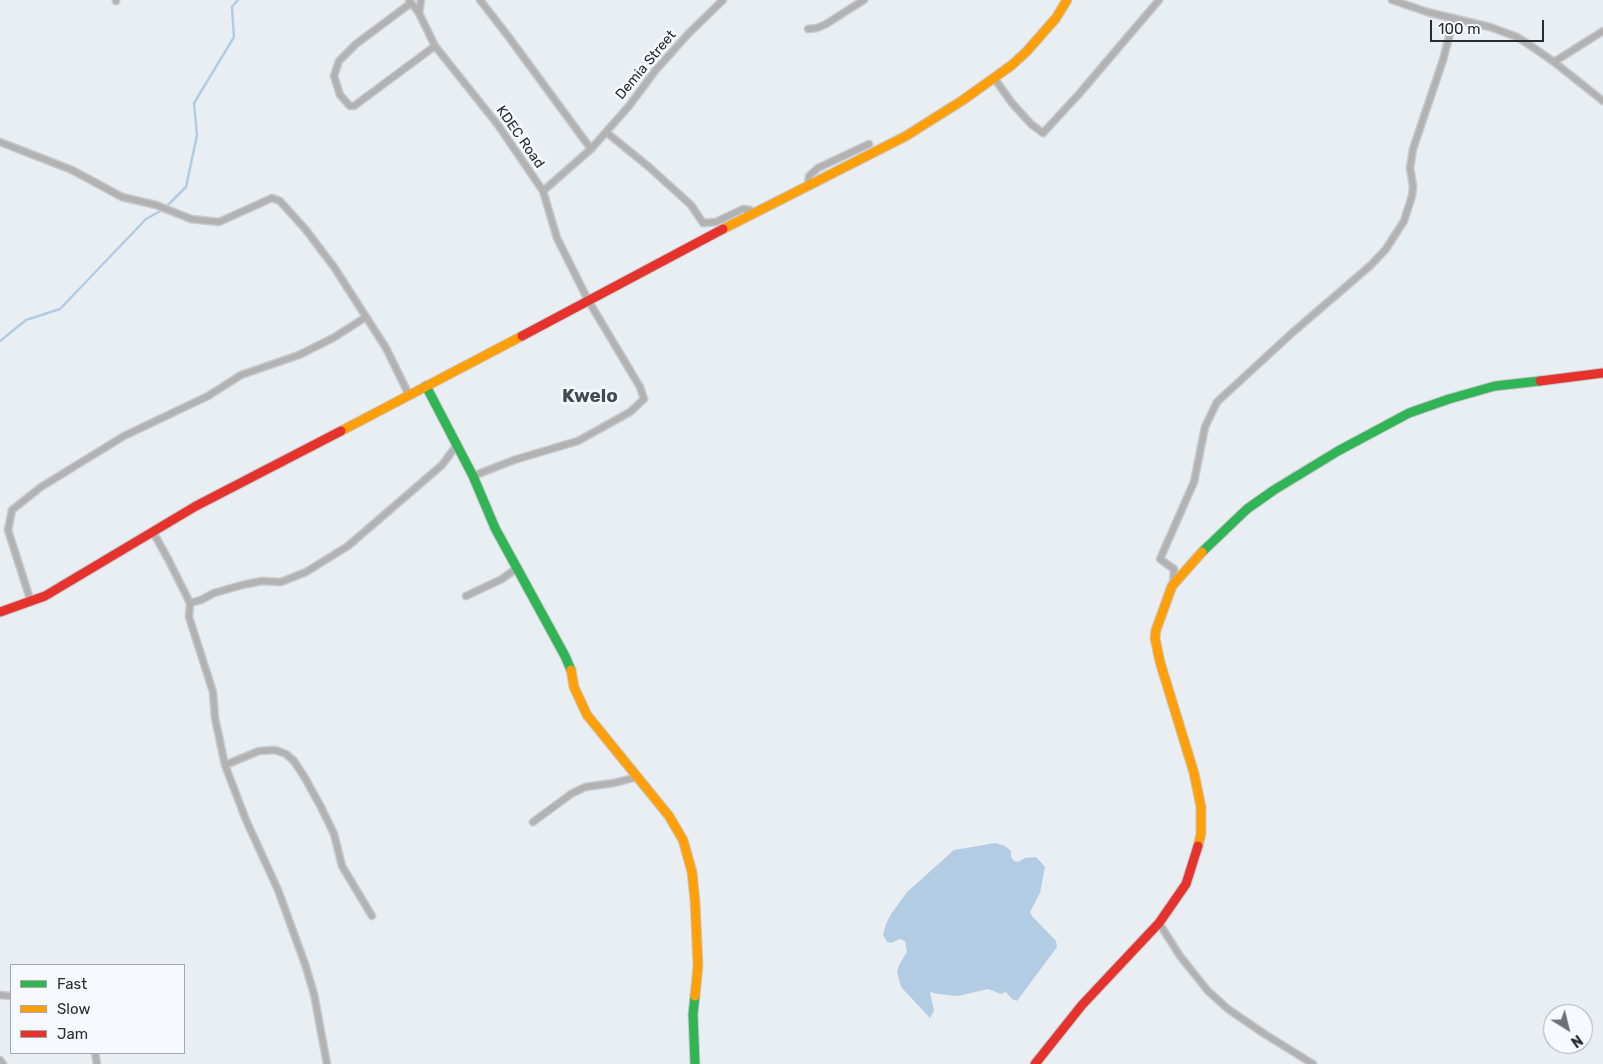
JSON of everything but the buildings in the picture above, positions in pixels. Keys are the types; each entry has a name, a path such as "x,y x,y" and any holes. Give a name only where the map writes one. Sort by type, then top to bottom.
{"street":[{"path":"420,13 421,0"},
{"path":"480,0 591,149"},
{"name":"Demia Street","path":"543,191 591,149 655,71 689,33 723,0"},
{"path":"808,30 826,24 864,0"},
{"path":"0,612 45,596 196,506 460,370 588,300 906,136 963,100 1028,51 1056,18 1067,0"},
{"path":"994,78 1012,103 1031,124 1043,133 1159,0"},
{"path":"1392,0 1427,12 1490,27 1517,38 1554,62 1603,101"},
{"path":"410,2 356,44 339,61 334,76 340,95 350,106 354,106 435,46"},
{"name":"KDEC Road","path":"410,2 420,13 435,46 498,125 543,191 557,238 588,300 640,387 644,398 630,412 578,441 514,460 473,476"},
{"path":"1035,1064 1082,1005 1158,923 1186,884 1196,856 1201,834 1200,807 1194,773 1160,662 1155,638 1156,630 1172,586 1174,569 1160,559 1194,482 1205,428 1217,402 1306,320 1371,266 1386,249 1404,221 1412,196 1413,186 1410,168 1413,149 1443,60 1454,18"},
{"path":"1554,62 1603,31"},
{"path":"606,132 691,205 702,223 716,222 743,209 750,210 754,214"},
{"path":"0,142 72,170 122,197 156,205 191,220 219,222 272,198 280,201 326,256 386,348 409,395"},
{"path":"808,186 809,176 818,168 870,144"},
{"path":"31,602 8,530 12,510 41,487 124,436 208,396 241,375 299,355 333,338 366,317"},
{"path":"1172,586 1197,557 1246,509 1338,451 1409,413 1495,386 1603,372"},
{"path":"426,386 473,476 495,528 565,656 572,673 574,687 587,715 668,816 683,840 692,872 695,901 698,966 693,1014 694,1064"},
{"path":"190,603 201,600 214,592 242,585 262,581 281,582 314,566 348,546 364,533 442,465 457,446"},
{"path":"153,532 190,603 189,617 214,692 215,718 225,764 246,820 278,890 305,964 314,994 327,1064"},
{"path":"466,596 502,579 517,568"},
{"path":"225,764 259,751 269,750 286,754 294,761 321,807 334,834 342,866 372,916"},
{"path":"532,822 571,794 585,787 614,783 636,777"},
{"path":"1158,923 1180,956 1208,991 1228,1009 1313,1064"},
{"path":"0,1060 3,1064"}],"water":[{"path":"995,843 1005,846 1011,851 1011,857 1014,861 1018,862 1025,858 1036,857 1045,867 1040,893 1030,912 1056,941 1057,947 1017,1001 1012,999 1006,992 1001,994 988,989 958,996 930,992 934,1011 930,1018 901,987 897,972 907,952 905,941 899,939 892,943 887,942 883,935 886,924 907,892 954,850"}],"waterway":[{"path":"0,341 26,320 60,309 146,219 164,209 186,187 197,135 194,103 234,37 232,7 238,0"}],"traffic: fast":[{"path":"1202,552 1247,509 1274,490 1338,451 1409,413 1495,386 1540,381"},
{"path":"426,386 473,476 495,528 571,670"},
{"path":"695,996 693,1014 695,1064"}],"traffic: slow":[{"path":"723,229 906,136 963,100 1012,65 1027,51 1056,18 1067,0"},
{"path":"341,431 522,336"},
{"path":"1198,846 1201,834 1201,807 1194,773 1160,662 1155,638 1156,630 1172,586 1202,552"},
{"path":"571,670 574,687 587,715 669,816 683,840 692,872 695,901 698,966 695,996"}],"traffic: jam":[{"path":"522,336 723,229"},
{"path":"1540,381 1603,373"},
{"path":"0,612 45,596 196,506 341,431"},
{"path":"1035,1064 1082,1005 1159,923 1186,884 1198,846"}],"district":[{"name":"Kwelo","path":"590,397"}]}
